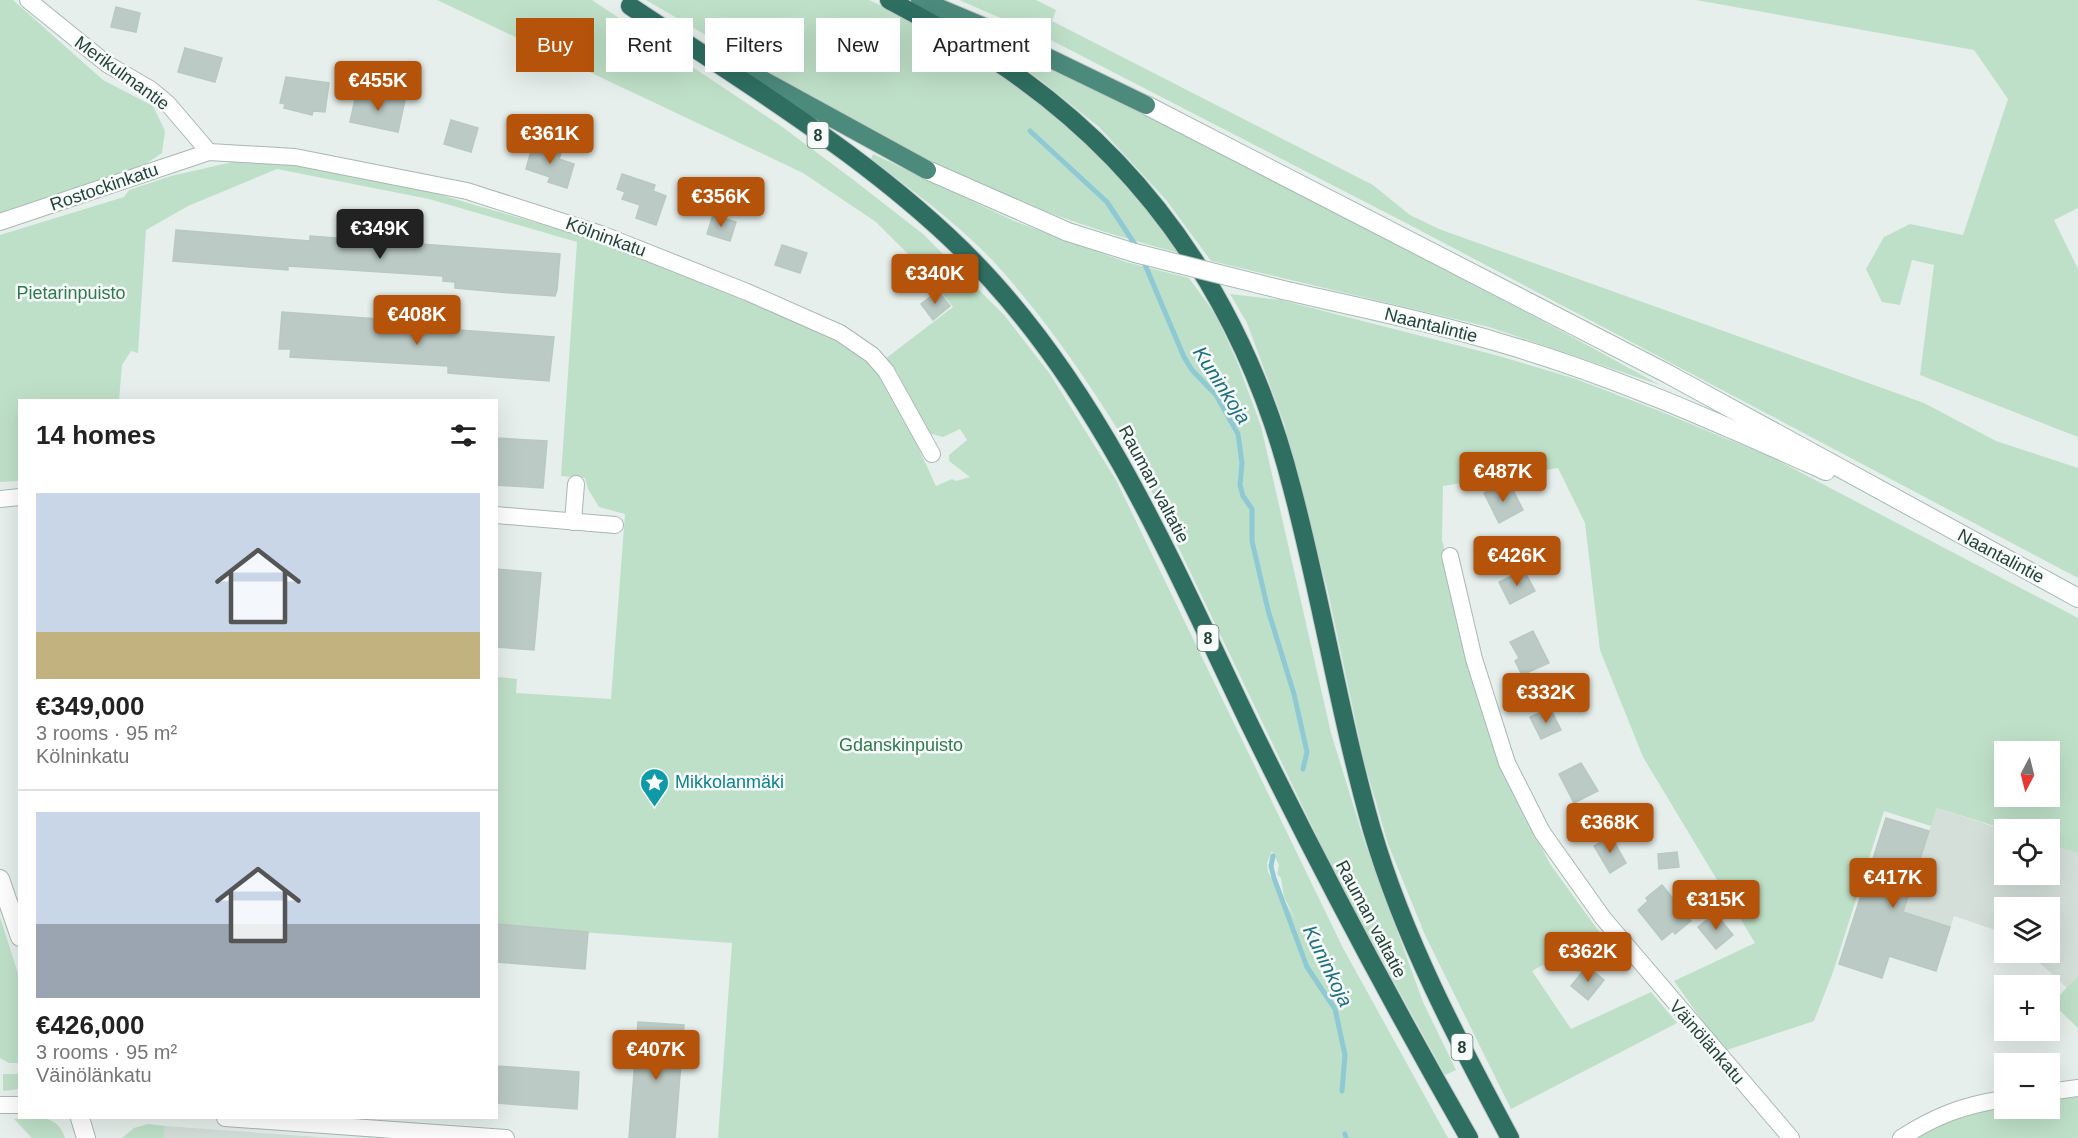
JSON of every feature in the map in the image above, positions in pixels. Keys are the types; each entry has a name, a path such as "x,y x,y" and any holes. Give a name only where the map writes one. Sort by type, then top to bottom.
{"highway":[{"name":"Rauman valtatie","path":"889,0 982,52 1074,120 1115,159 1158,207 1187,247 1226,311 1268,412 1292,487 1354,763 1373,834 1396,900 1449,1024 1510,1138"},
{"path":"920,0 987,28 1146,105"},
{"name":"Rauman valtatie","path":"624,3 757,91 917,209 993,281 1053,356 1117,454 1321,869 1396,1012 1469,1138"},
{"path":"624,3 927,170"}],"main road":[{"name":"Naantalintie","path":"1146,105 1668,374 2078,598"},
{"name":"Naantalintie","path":"927,170 1068,232 1135,253 1453,330 1588,371 1710,419 1923,515"},
{"path":"0,879 18,931"},
{"path":"80,1119 86,1138"}],"street":[{"name":"Merikulmantie","path":"28,0 106,64 150,89 168,104 209,152"},
{"name":"Rostockinkatu","path":"0,222 209,152"},
{"name":"Kölninkatu","path":"209,152 295,157 466,191 601,234 747,292 840,333 872,355 886,371 932,454"},
{"path":"573,522 576,484"},
{"path":"0,499 18,497"},
{"path":"498,515 615,525"},
{"name":"Väinölänkatu","path":"1450,556 1474,659 1507,763 1542,832 1603,918 1791,1138"},
{"path":"2060,1090 2078,1088"},
{"path":"1901,1138 1926,1121 1948,1111 1968,1104 1994,1100"},
{"path":"0,1105 18,1106"},
{"path":"239,1119 506,1138"}],"shaded area":[{"path":"1937,808 1994,827 1994,885 2060,885 2060,847 2078,853 2078,976 2067,988 2060,982 2060,975 2053,975 2040,963 2060,963 2060,897 1994,897 1994,930 1954,916 1936,971 1890,956 1882,978 1841,964 1886,818 1929,831"},
{"path":"165,1126 331,1138 164,1138"}],"green space":[{"path":"0,0 13,0 103,80 153,106 165,131 162,153 144,165 0,213"},
{"name":"Gdanskinpuisto","path":"437,0 592,0 619,18 606,18 606,72 693,72 693,67 781,126 923,234 1005,316 1050,374 1116,480 1343,948 1448,1138 718,1138 732,943 498,926 498,677 517,679 516,693 611,699 625,514 599,507 588,489 585,478 561,476 577,242 429,199 277,169 188,206 146,230 138,353 131,351 122,365 119,399 18,399 18,481 0,482 0,235 124,197 129,190 171,176 237,161 289,164 431,192 598,241 845,341 875,365 903,415 936,486 952,479 956,481 970,477 949,461 949,455 967,440 960,429 943,437 929,433 897,372 885,359 953,307 920,266 876,222 803,173 589,72 594,72 594,18 516,18 516,37","holes":["1272,851 1279,865 1277,874 1281,878 1284,897 1297,922 1268,872 1267,863"]},
{"path":"646,0 869,0 882,6 912,22 912,72 998,72 1055,116 1101,159 1164,229 1183,254 1122,237 1001,195 943,169 867,130 768,72 804,72 804,18 705,18 705,35 693,28 693,18 676,18"},
{"path":"959,0 1036,0 1056,10 1052,21 1373,185 1410,215 1439,229 1924,403 1996,441 2078,468 2078,578 1410,225 1051,40 1051,18 1001,18"},
{"path":"1696,0 2078,0 2078,208 2054,220 2078,269 2078,437 1920,375 1934,265 1912,260 1900,305 1882,302 1866,269 1884,237 1910,224 1963,235 2008,99 1974,50"},
{"path":"1051,69 1155,119 1493,294 1660,385 1489,327 1211,261 1166,200 1099,127 1029,72 1051,72"},
{"path":"873,154 1014,221 1126,262 1189,278 1216,315 1238,364 1261,426 1331,733 1364,840 1423,1002 1456,1070 1445,1075 1337,878 1137,461 1105,409 1052,333 1014,284 950,220 871,159"},
{"path":"1230,294 1281,300 1499,356 1576,379 1773,458 2078,618 2078,853 2060,847 2060,819 1994,819 1994,826 1937,808 1931,826 1884,811 1833,972 1814,1021 1724,1051 1674,981 1755,943 1643,757 1600,650 1585,523 1558,468 1443,486 1442,540 1501,767 1550,864 1600,933 1532,971 1571,1029 1651,992 1677,1023 1511,1109 1425,935 1388,844 1364,761 1328,592 1284,423 1247,323"},
{"path":"0,917 18,974 18,1063 9,1063 0,1058"},
{"path":"2078,976 2078,1028 2060,1011 2060,995"},
{"path":"3,1074 18,1074 18,1089 3,1091"},
{"path":"2078,1097 2078,1138 1913,1138 1953,1117 1994,1109 1994,1119 2060,1119 2060,1099"},
{"path":"14,1119 48,1119 58,1125 65,1138 32,1138"},
{"path":"148,1124 165,1126 164,1138 122,1138 134,1128"}],"building":[{"path":"116,7 140,13 136,32 111,27"},
{"path":"185,48 222,58 215,82 178,72"},
{"path":"286,77 329,83 325,112 313,111 312,115 284,108 285,104 280,103"},
{"path":"370,93 405,100 398,132 350,122 356,95 369,98"},
{"path":"451,120 478,128 471,152 444,144"},
{"path":"533,144 561,152 559,159 574,164 567,188 548,182 550,177 526,169"},
{"path":"622,174 655,185 653,191 666,196 656,225 636,218 640,205 622,199 625,192 617,189"},
{"path":"713,215 736,222 730,241 707,234"},
{"path":"176,230 310,241 310,236 560,254 557,290 555,296 511,293 455,288 455,282 443,281 443,276 288,266 288,270 173,261"},
{"path":"782,245 807,253 800,273 775,265"},
{"path":"938,291 950,306 933,320 921,304"},
{"path":"282,312 420,322 419,327 554,337 549,381 448,373 448,366 290,357 291,349 279,349"},
{"path":"498,438 547,441 543,488 498,485"},
{"path":"1505,483 1509,492 1513,490 1523,510 1499,523 1484,493"},
{"path":"498,569 541,573 534,650 498,647"},
{"path":"1524,570 1535,591 1510,604 1499,582"},
{"path":"1533,631 1549,663 1522,675 1515,661 1519,658 1510,642"},
{"path":"1550,708 1561,730 1541,739 1530,717"},
{"path":"1581,763 1598,791 1574,803 1559,774"},
{"path":"1886,818 1929,831 1903,912 1950,927 1936,971 1889,956 1882,978 1839,964"},
{"path":"1611,836 1626,863 1610,873 1594,846"},
{"path":"1677,852 1679,867 1659,869 1658,854"},
{"path":"1662,885 1691,921 1675,934 1673,931 1662,940 1638,910 1648,901 1646,898"},
{"path":"1715,913 1733,935 1716,949 1698,927"},
{"path":"498,924 588,932 585,969 498,962"},
{"path":"1587,966 1604,980 1588,1000 1571,986"},
{"path":"638,1022 684,1025 675,1138 629,1138"},
{"path":"498,1066 579,1072 577,1109 498,1103"}],"waterway":[{"name":"Kuninkoja","path":"1030,131 1107,202 1138,249"},
{"name":"Kuninkoja","path":"1143,260 1184,357 1192,370 1216,395 1238,434 1242,463 1240,485 1243,496 1252,509 1252,541 1268,610 1294,694 1307,752 1303,769"},
{"name":"Kuninkoja","path":"1273,856 1271,866 1274,878 1307,967 1335,1009 1345,1055 1342,1091"},
{"name":"Kuninkoja","path":"1345,1134 1346,1138"}],"place":[{"name":"Mikkolanmäki","path":"654,808"}],"park label":[{"name":"Pietarinpuisto","path":"71,293"}]}
